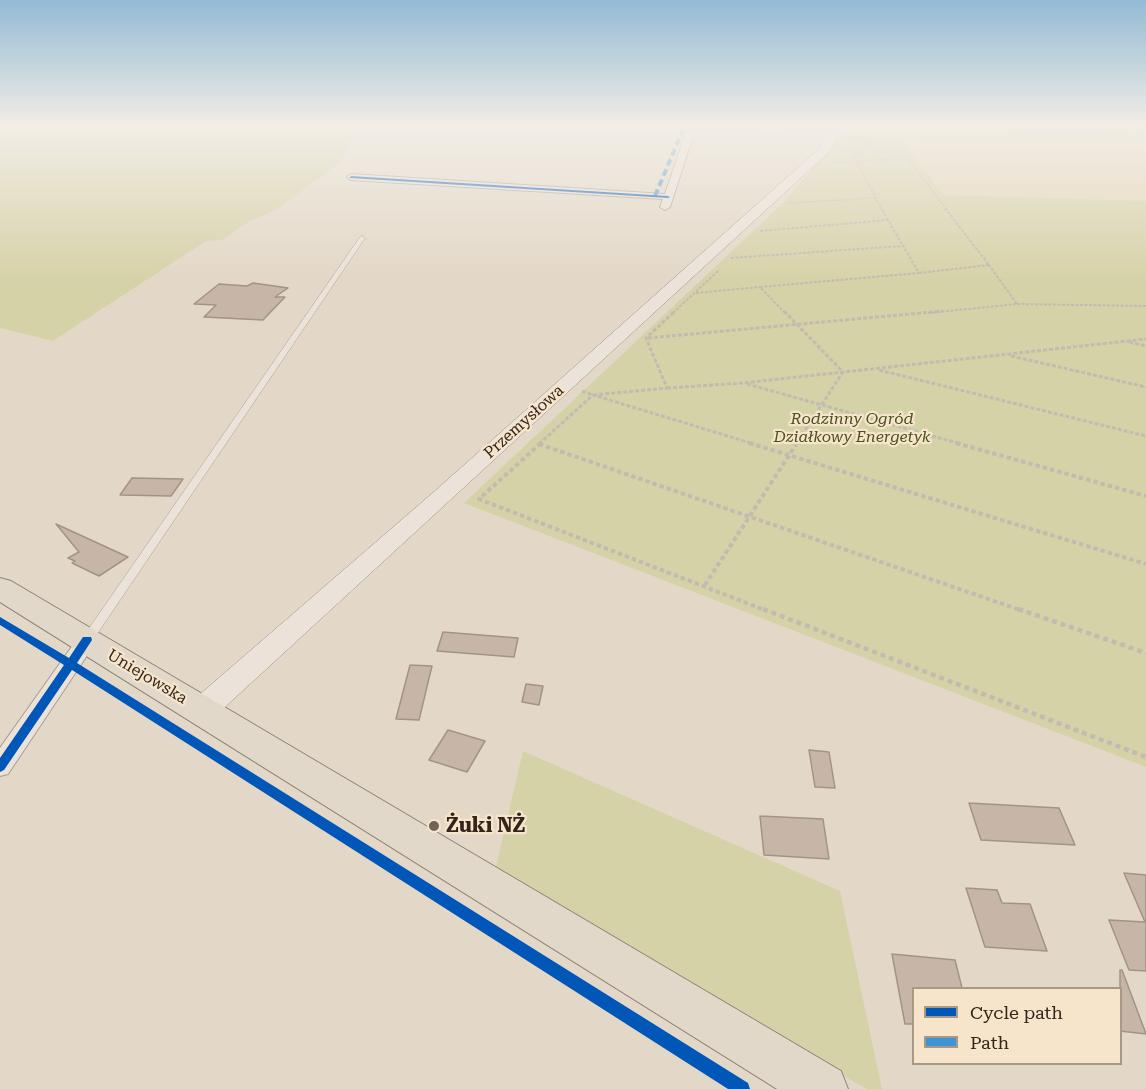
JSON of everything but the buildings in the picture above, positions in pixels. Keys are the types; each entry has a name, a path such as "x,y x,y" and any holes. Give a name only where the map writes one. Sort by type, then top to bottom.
{"main road":[{"name":"Przemysłowa","path":"202,710 794,178"},
{"name":"Uniejowska","path":"0,588 823,1089"}],"street":[{"path":"364,178 668,197"},
{"path":"665,207 675,178"},
{"path":"0,767 87,640"}],"lane":[{"path":"87,640 362,238"}],"path":[{"path":"865,178 919,273"},
{"path":"922,178 1017,304"},
{"path":"796,196 788,203 875,198"},
{"path":"760,231 888,220"},
{"path":"753,237 767,224"},
{"path":"738,251 731,258 902,246"},
{"path":"646,338 724,265"},
{"path":"696,293 989,265"},
{"path":"760,287 843,372"},
{"path":"646,338 799,326 1017,304 1146,306"},
{"path":"646,338 667,388"},
{"path":"1146,339 1007,356 743,383 593,395 478,499 1146,757"},
{"path":"1125,342 1146,346"},
{"path":"1007,356 1146,387"},
{"path":"875,369 1146,436"},
{"path":"705,585 843,372"},
{"path":"743,383 1146,495"},
{"path":"564,385 788,456 1146,564"},
{"path":"538,444 1146,653"}],"shaded area":[{"path":"931,178 1146,178 1146,201 944,195"}],"green space":[{"path":"0,178 320,178 276,210 250,221 222,240 206,241 53,341 0,328"},
{"name":"Rodzinny Ogród Działkowy Energetyk","path":"804,178 931,178 944,195 1146,201 1146,767 464,503 782,204"},
{"path":"523,751 840,891 882,1089 867,1089 493,879"}],"marked path":[{"path":"655,196 663,178"}],"cycle path":[{"path":"364,178 668,197"},
{"path":"0,620 742,1089"},
{"path":"0,767 87,640"}],"place":[{"name":"Żuki NŻ","path":"434,826"}]}
